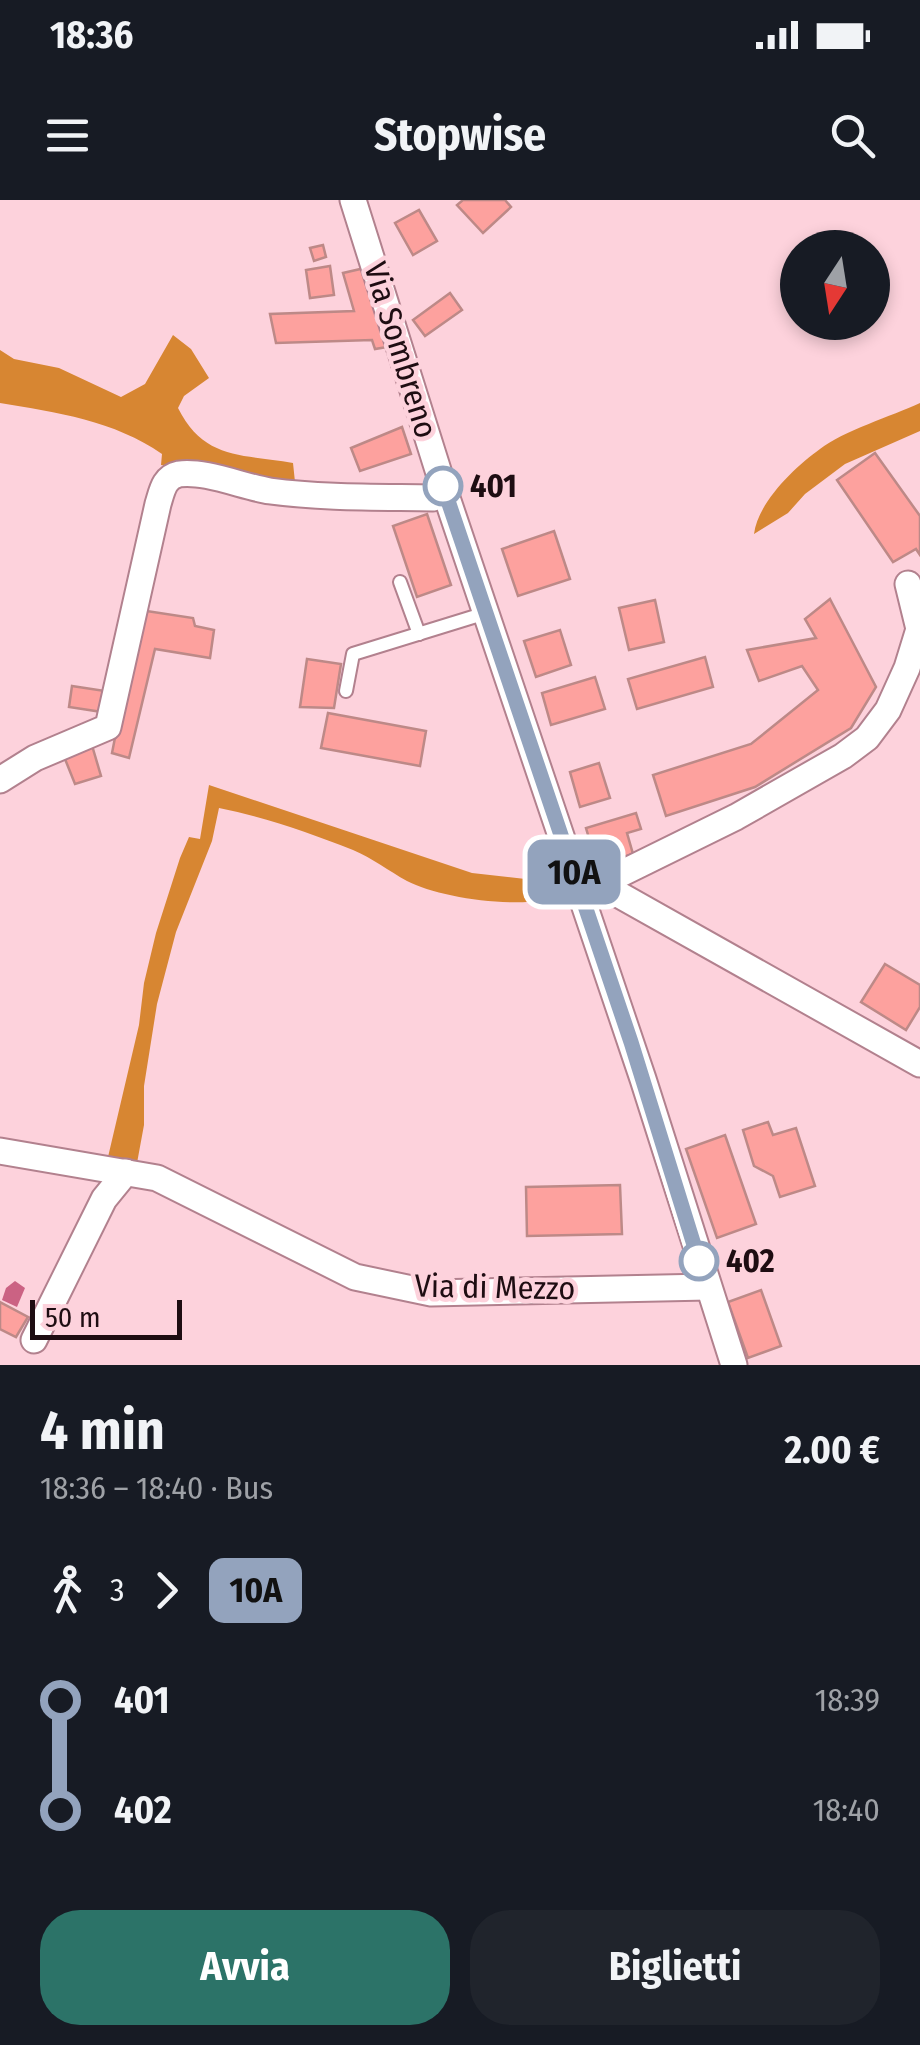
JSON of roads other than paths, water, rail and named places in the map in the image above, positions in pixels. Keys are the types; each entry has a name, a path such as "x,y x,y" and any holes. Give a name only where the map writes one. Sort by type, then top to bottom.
{"street":[{"name":"Via Sombreno","path":"353,200 486,613 591,888 734,1365"},
{"path":"0,780 35,758 108,727 158,504 170,478 196,475 271,491 313,494 433,498 446,494"},
{"path":"591,888 736,817 843,756 866,738 888,710 920,629 908,584"},
{"path":"591,888 920,1064"},
{"name":"Via di Mezzo","path":"0,1151 157,1178 355,1276 431,1293 708,1287"},
{"path":"34,1340 104,1199 126,1172"}],"lane":[{"path":"400,582 419,634"},
{"path":"346,691 352,654 486,613"}],"place":[{"name":"401","path":"443,486"},
{"name":"402","path":"699,1261"}]}
